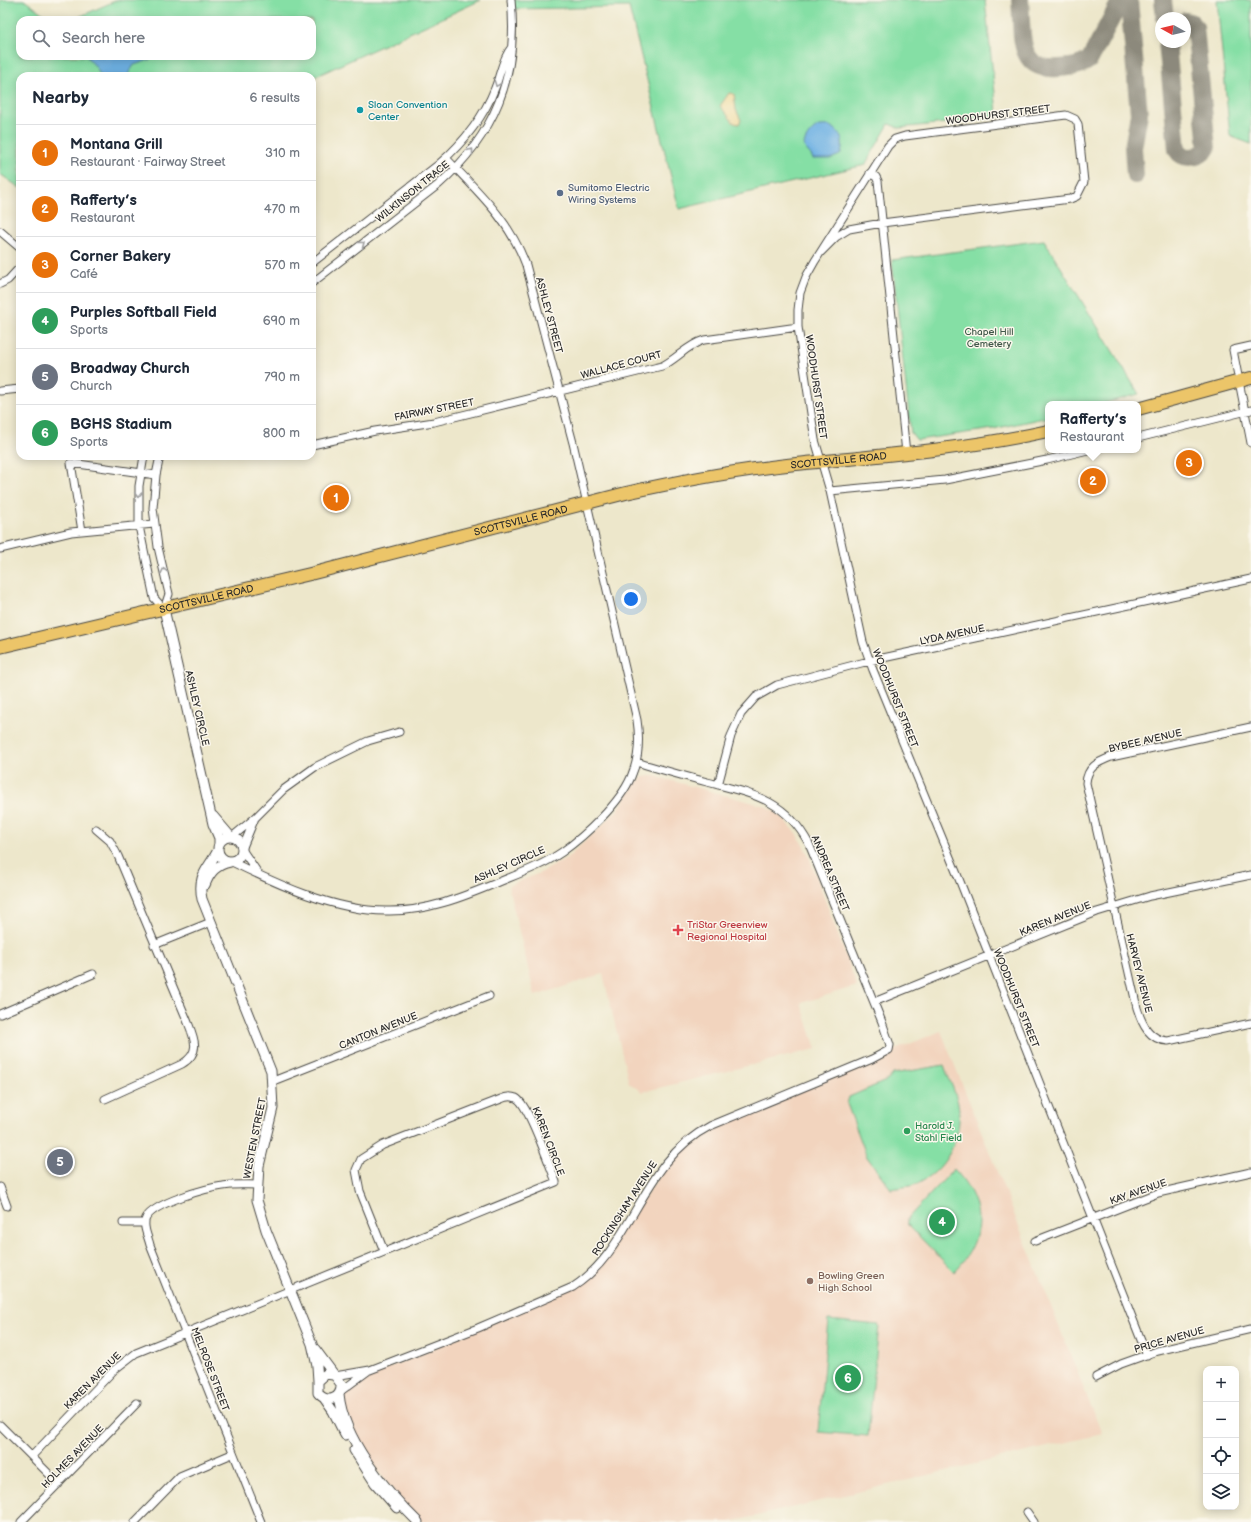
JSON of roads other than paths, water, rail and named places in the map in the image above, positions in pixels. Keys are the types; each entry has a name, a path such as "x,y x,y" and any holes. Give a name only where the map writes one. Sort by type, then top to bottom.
{"main road":[{"path":"1141,408 1251,378"},
{"name":"SCOTTSVILLE ROAD","path":"0,647 310,574 586,503 699,477 820,462 972,446 1045,432"}],"street":[{"name":"WILKINSON TRACE","path":"316,279 412,206 456,168 476,144 497,107 509,73 512,58 511,0"},
{"name":"WILKINSON TRACE","path":"316,260 446,158 465,139 486,109 507,54 511,48"},
{"name":"WOODHURST STREET","path":"882,223 1070,199 1077,196 1084,182 1078,124 1075,119 1066,115 898,137 890,143 870,173 806,277 800,293 798,327 814,440 830,491 853,599 870,661 1094,1217 1147,1355"},
{"name":"ASHLEY STREET","path":"446,158 494,207 516,240 534,290 586,503"},
{"path":"870,173 878,181 906,453"},
{"path":"821,252 849,229 882,223"},
{"path":"0,231 16,245"},
{"path":"0,284 16,272"},
{"name":"WALLACE COURT","path":"559,390 662,366 695,343 798,327"},
{"path":"1251,346 1233,350 1238,381 1248,410 1251,443"},
{"path":"0,391 16,389"},
{"name":"FAIRWAY STREET","path":"316,444 375,431 434,422 559,390"},
{"path":"1141,437 1248,410"},
{"path":"830,491 945,480 1076,453"},
{"path":"143,460 140,474 138,498 139,526 154,598 164,609 169,594 154,524 153,497 159,460"},
{"path":"82,531 71,463 140,474 156,475"},
{"name":"ASHLEY CIRCLE","path":"231,862 287,887 355,908 396,911 430,907 513,876 543,863 562,851 588,830 622,792 632,776 636,762 639,740 636,720 586,503"},
{"path":"0,549 82,531 154,524"},
{"name":"LYDA AVENUE","path":"718,785 734,728 741,714 756,697 768,689 787,682 870,661 1251,579"},
{"name":"ASHLEY CIRCLE","path":"164,609 211,813 219,838 218,848"},
{"name":"BYBEE AVENUE","path":"1114,906 1086,783 1087,774 1093,766 1098,762 1119,755 1251,727"},
{"path":"231,862 220,857 218,848 222,840 232,837 256,818 283,790 316,767 368,741 400,732"},
{"name":"ANDREA STREET","path":"636,762 765,799 780,808 799,828 809,844 874,1002 886,1034 889,1050"},
{"name":"ASHLEY CIRCLE","path":"211,813 232,837"},
{"path":"201,892 211,872 223,864 239,858 256,818"},
{"path":"96,829 110,841 118,856 191,1031 195,1044 190,1059 182,1064 105,1099"},
{"path":"232,837 239,840 243,849"},
{"name":"WESTEN STREET","path":"218,848 202,876 201,892 211,922 260,1041 273,1081 273,1108 259,1166 257,1185 259,1210 312,1344 317,1366 318,1380"},
{"name":"ASHLEY CIRCLE","path":"243,849 258,873"},
{"name":"KAREN AVENUE","path":"874,1002 1114,906 1251,874"},
{"name":"HARVEY AVENUE","path":"1114,906 1140,1017 1146,1029 1151,1034 1157,1039 1168,1041 1251,1022"},
{"path":"154,945 211,922"},
{"path":"0,1014 93,974"},
{"name":"CANTON AVENUE","path":"273,1081 489,996"},
{"name":"ROCKINGHAM AVENUE","path":"334,1375 370,1370 529,1307 573,1287 588,1276 602,1261 661,1169 674,1152 690,1137 710,1126 872,1059 889,1050"},
{"name":"KAREN CIRCLE","path":"289,1289 384,1252 556,1182 526,1109 517,1098 510,1097 501,1099 383,1145 361,1159 356,1170 360,1191 384,1252"},
{"name":"KAY AVENUE","path":"1035,1240 1158,1193 1251,1172"},
{"path":"124,1223 145,1223 148,1216 158,1208 193,1193 221,1186 257,1185"},
{"path":"0,1187 7,1206"},
{"name":"MELROSE STREET","path":"145,1223 150,1245 186,1332 232,1454 261,1522"},
{"name":"KAREN AVENUE","path":"32,1456 128,1358 144,1349 289,1289"},
{"name":"PRICE AVENUE","path":"1096,1377 1147,1355 1251,1329"},
{"name":"WESTEN STREET","path":"312,1344 334,1375"},
{"name":"ROCKINGHAM AVENUE","path":"340,1392 370,1370"},
{"path":"410,1522 388,1499 364,1467 333,1411 324,1398 318,1393 316,1389 318,1380 326,1374 334,1375 340,1381 343,1416 358,1445 385,1485 418,1522"},
{"path":"324,1398 332,1399 340,1392"},
{"name":"HOLMES AVENUE","path":"21,1522 137,1403"},
{"path":"0,1425 59,1484"},
{"path":"135,1522 177,1478 196,1468 232,1454"},
{"path":"1027,1512 1034,1522"}],"water":[{"path":"90,60 149,60 134,65 130,72 99,72"},
{"path":"819,126 830,126 838,132 842,140 842,151 840,155 830,159 813,159 804,146 804,143 809,134"}],"place":[{"name":"Sloan Convention Center","path":"360,110"},
{"name":"Sumitomo Electric Wiring Systems","path":"560,193"},
{"name":"Corner Bakery","path":"1189,463"},
{"name":"Rafferty’s","path":"1093,481"},
{"name":"Montana Grill","path":"336,498"},
{"name":"TriStar Greenview Regional Hospital","path":"678,930"},
{"name":"Harold J. Stahl Field","path":"907,1131"},
{"name":"Broadway Church","path":"60,1162"},
{"name":"Purples Softball Field","path":"942,1222"},
{"name":"Bowling Green High School","path":"810,1281"},
{"name":"BGHS Stadium","path":"848,1378"}],"park label":[{"name":"Chapel Hill Cemetery","path":"989,336"}]}
